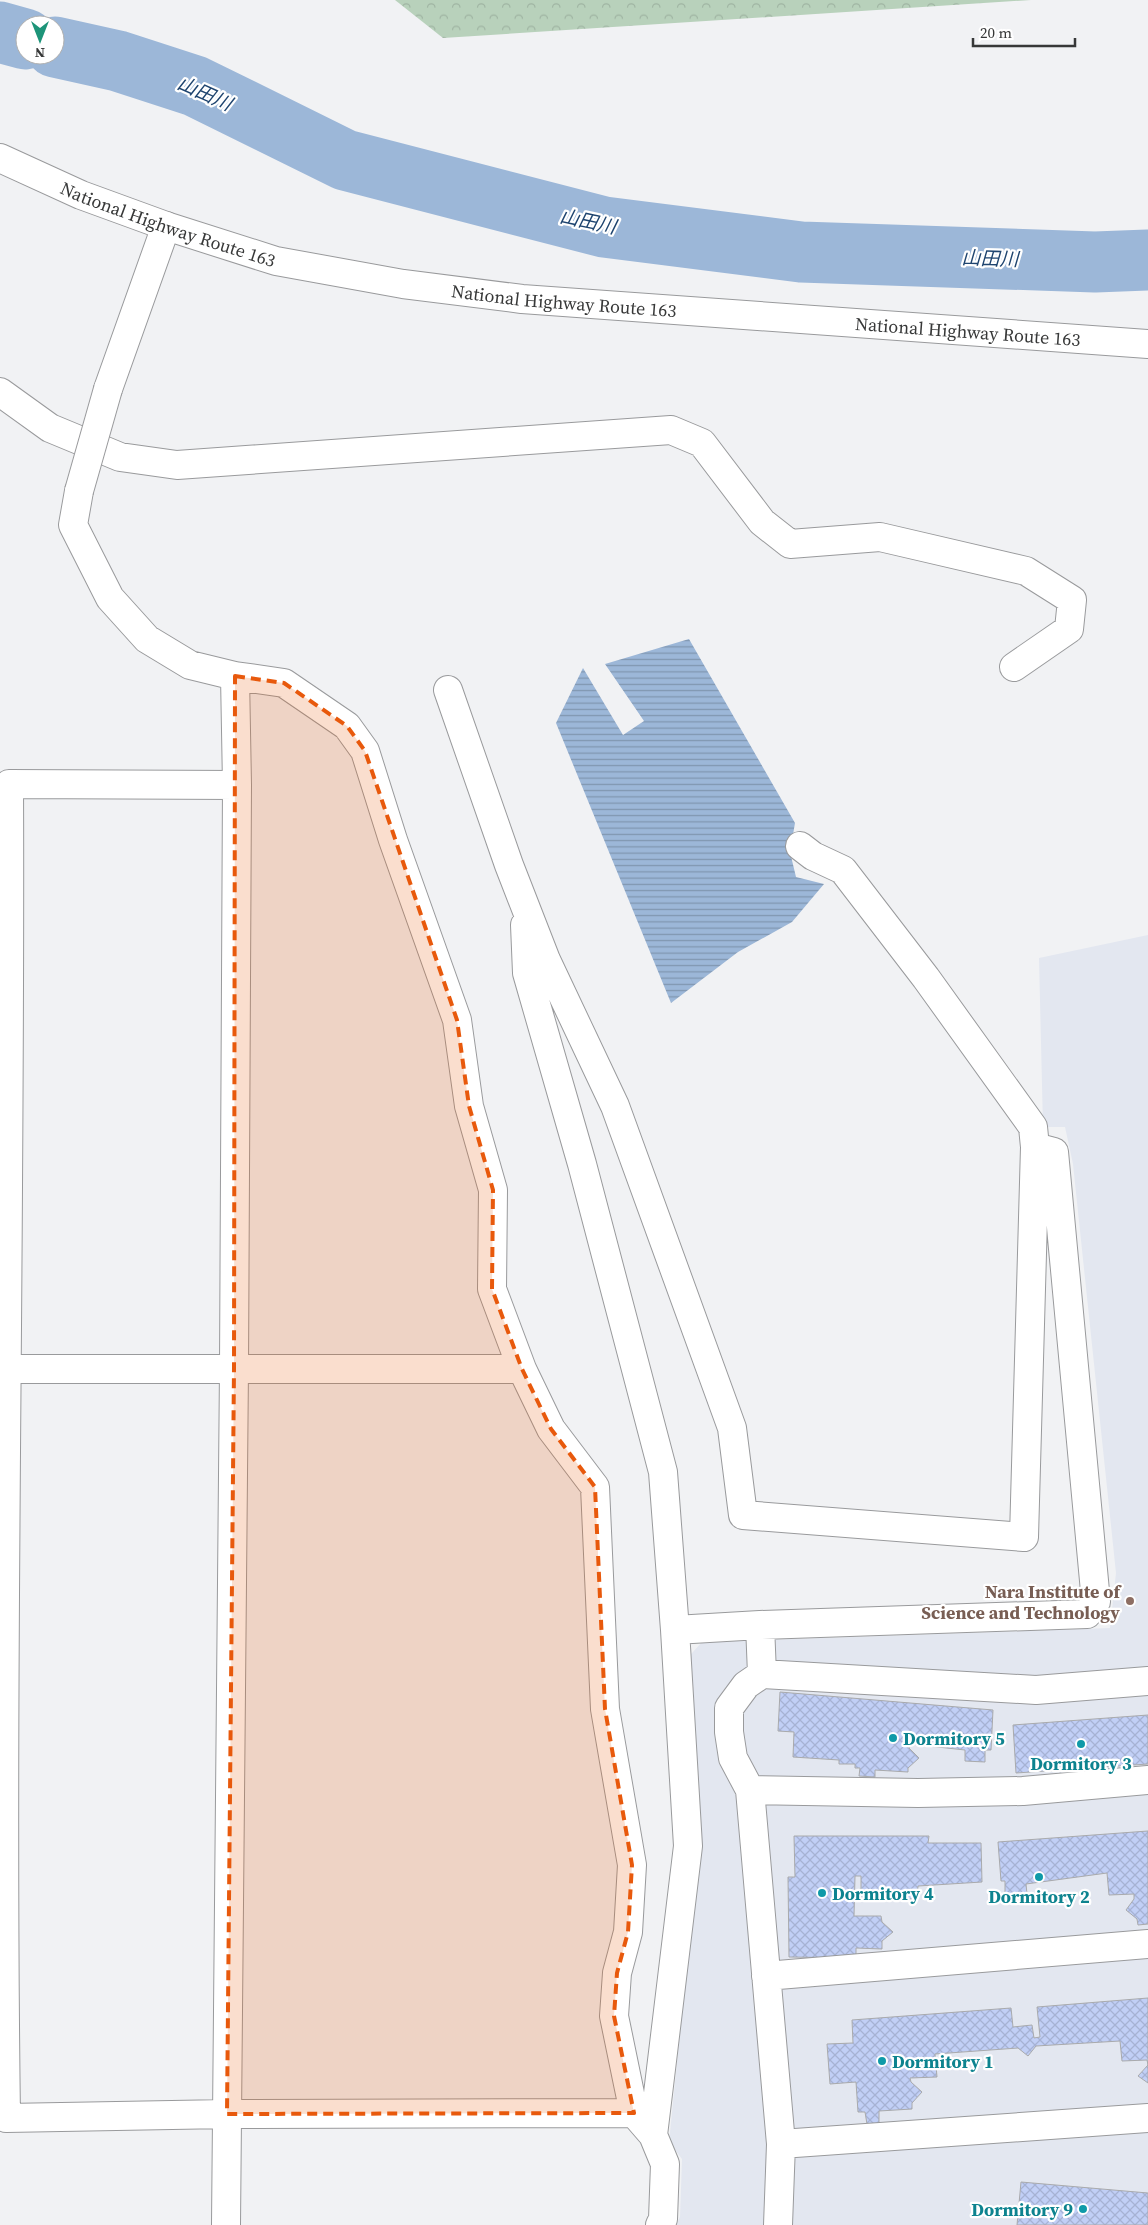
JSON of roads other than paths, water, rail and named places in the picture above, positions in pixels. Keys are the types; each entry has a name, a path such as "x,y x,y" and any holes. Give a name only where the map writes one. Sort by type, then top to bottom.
{"main road":[{"name":"National Highway Route 163","path":"0,158 81,196 166,226 276,261 403,284 522,299 1148,344"},
{"path":"166,226 108,389 79,491 73,525 110,598 147,639 190,665 235,676 284,683 347,726 365,751 392,840 457,1020 469,1106 493,1190 492,1289 522,1369 551,1429 595,1487 606,1710 632,1865 628,1932 617,1973 614,2016 634,2112 653,2135 665,2164 664,2219 660,2225"},
{"path":"0,392 50,428 120,457 177,465 670,430 702,443 762,522 790,544 880,537 1026,571 1072,600 1069,628 1014,666"},
{"path":"226,2225 234,1368 237,785 235,676"},
{"path":"448,690 524,904 546,960 615,1106 732,1428 743,1515 1024,1537 1035,1147 1033,1127 926,978 843,870 813,856 800,846"},
{"path":"237,785 9,784 4,1369 3,2120 227,2114 634,2112"},
{"path":"524,904 527,973 582,1164 626,1336 664,1472 688,1846 653,2135"},
{"path":"675,1630 760,1625 1088,1614 1096,1602 1054,1152 1035,1147"},
{"path":"4,1369 522,1369"},
{"path":"760,1625 762,1674"},
{"path":"778,2225 781,2144 750,1790 733,1758 730,1732 730,1708 746,1684 762,1674 1036,1690 1148,1681"},
{"path":"750,1790 918,1793 1023,1790 1148,1780"},
{"path":"766,1976 1148,1944"},
{"path":"781,2144 1148,2118"}],"water":[{"path":"689,639 795,823 790,852 796,877 824,884 792,922 738,952 671,1003 556,723 583,668 623,735 644,721 605,664"}],"waterway":[{"name":"山田川","path":"0,32 15,36"},
{"name":"山田川","path":"65,49 118,61 195,86 345,160 604,227 801,252 1095,262 1148,260"}],"place":[{"name":"Nara Institute of Science and Technology","path":"1130,1601"},
{"name":"Dormitory 5","path":"893,1738"},
{"name":"Dormitory 3","path":"1081,1744"},
{"name":"Dormitory 2","path":"1039,1877"},
{"name":"Dormitory 4","path":"822,1893"},
{"name":"Dormitory 1","path":"882,2061"},
{"name":"Dormitory 9","path":"1083,2209"}]}
